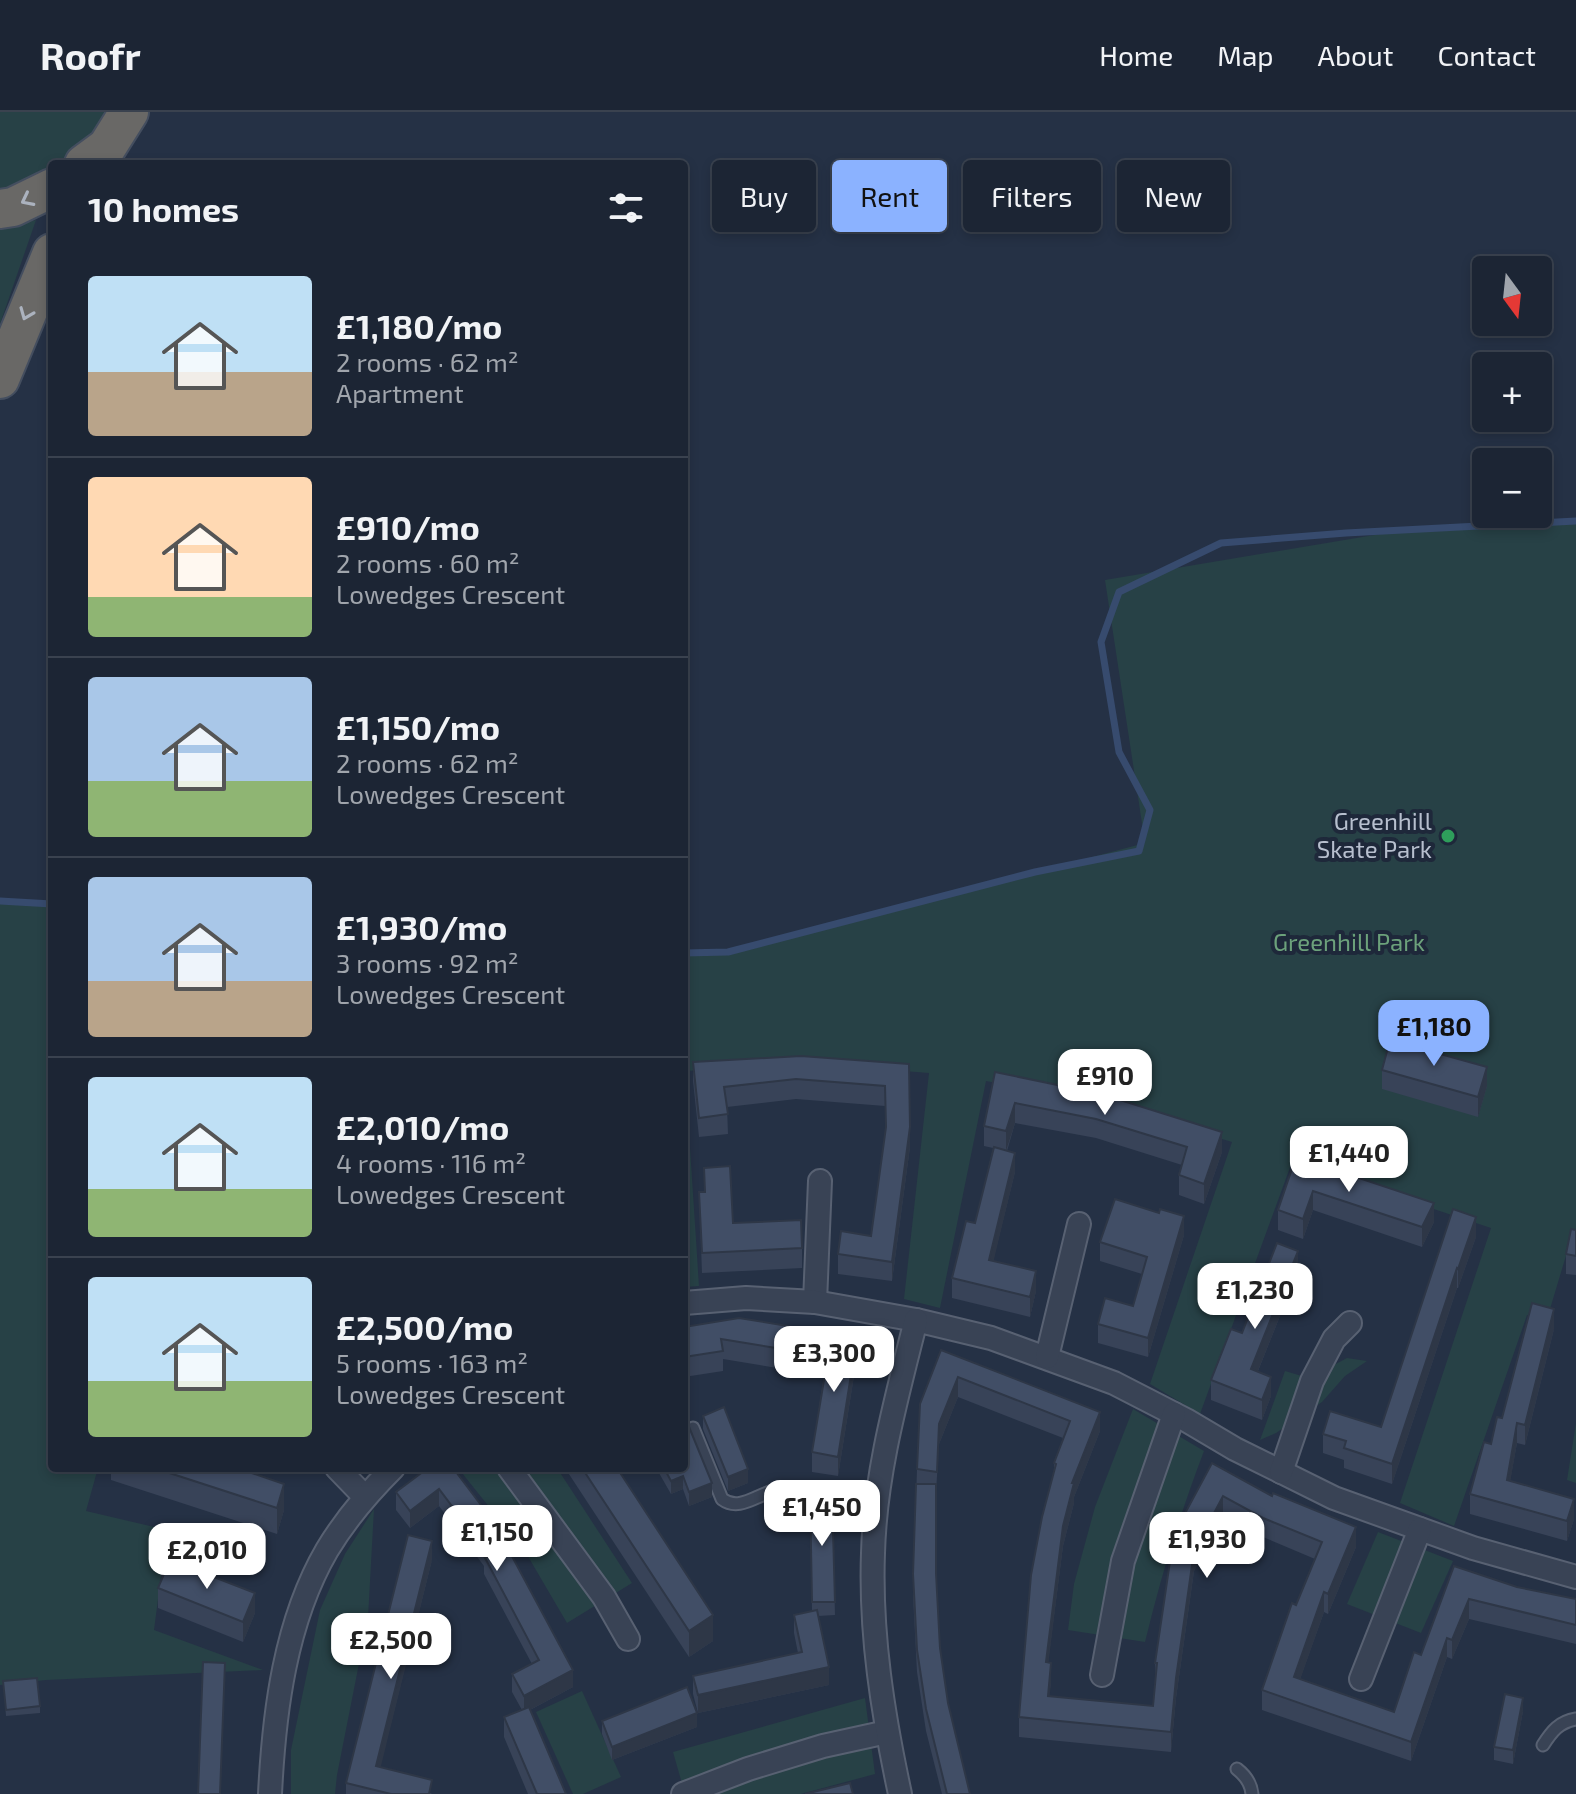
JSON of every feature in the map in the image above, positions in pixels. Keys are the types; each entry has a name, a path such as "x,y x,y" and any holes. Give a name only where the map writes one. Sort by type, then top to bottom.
{"highway":[{"path":"97,158 129,112"},
{"path":"0,209 13,207 48,190"},
{"path":"0,379 48,263"}],"street":[{"path":"815,1302 820,1181"},
{"path":"1047,1357 1079,1224"},
{"path":"688,1303 746,1298 815,1302 916,1320 991,1338 1114,1383 1334,1498 1473,1548 1576,1577"},
{"path":"900,1794 887,1732 875,1634 873,1552 891,1420 916,1320"},
{"path":"1281,1472 1312,1381 1334,1339 1350,1323"},
{"path":"1102,1675 1123,1561 1174,1414"},
{"path":"341,1472 365,1497"},
{"path":"270,1794 272,1744 292,1637 310,1584 328,1548 365,1497 389,1472"},
{"path":"512,1472 604,1597 628,1639"},
{"path":"1361,1679 1420,1529"},
{"path":"683,1794 748,1769 823,1746 887,1732"}],"lane":[{"path":"693,1428 722,1499 729,1504 752,1500 771,1492 796,1489 879,1494"},
{"path":"1543,1745 1552,1730 1576,1719"},
{"path":"1237,1769 1250,1782 1252,1794"}],"green space":[{"path":"0,112 115,112 80,153 69,160 48,160 48,174 0,194"},
{"path":"36,220 0,324 0,229"},
{"name":"Greenhill Park","path":"1576,522 1576,1239 1571,1239 1547,1319 1527,1315 1454,1526 1400,1503 1491,1228 1292,1162 1200,1414 1150,1384 1232,1142 1098,1102 986,1081 940,1308 904,1299 929,1073 815,1064 688,1071 688,954 735,952 1145,843 1105,580 1422,527 1552,528 1552,523"},
{"path":"0,898 48,904 48,1472 97,1472 86,1511 167,1530 154,1630 263,1670 0,1685"},
{"name":"Greenhill Park","path":"688,1117 699,1286 688,1287"},
{"path":"1347,1358 1367,1361 1345,1376 1322,1402 1260,1440 1285,1371 1322,1382 1332,1366"},
{"path":"1133,1409 1204,1451 1172,1545 1145,1642 1068,1630 1074,1584 1095,1507"},
{"path":"1576,1423 1576,1483 1567,1480"},
{"path":"461,1472 560,1472 632,1583 567,1623 526,1553"},
{"path":"374,1509 368,1618 335,1794 291,1794 291,1750 320,1610 345,1554"},
{"path":"1378,1532 1453,1561 1421,1633 1347,1604"},
{"path":"582,1691 621,1777 583,1794 573,1794 536,1712"},
{"path":"865,1698 875,1774 801,1794 685,1794 673,1752"}],"building":[{"path":"1390,1040 1487,1067 1478,1097 1382,1070"},
{"path":"801,1056 909,1064 910,1127 892,1262 838,1254 841,1231 871,1236 886,1127 885,1086 796,1079 724,1087 728,1114 699,1118 693,1062"},
{"path":"995,1072 1101,1094 1222,1132 1204,1184 1179,1175 1187,1147 1096,1119 1015,1103 1006,1131 984,1126"},
{"path":"994,1147 1015,1153 989,1260 1036,1271 1030,1297 952,1278 966,1221 975,1223"},
{"path":"1296,1157 1434,1203 1422,1227 1313,1191 1303,1219 1278,1210"},
{"path":"730,1166 733,1223 801,1220 802,1248 702,1253 699,1192 705,1192 704,1168"},
{"path":"1115,1199 1159,1213 1160,1209 1184,1216 1148,1338 1098,1324 1105,1298 1133,1306 1147,1257 1100,1242"},
{"path":"1453,1209 1476,1217 1392,1464 1344,1448 1346,1441 1323,1434 1330,1411 1381,1427"},
{"path":"1571,1229 1576,1230 1576,1256 1566,1254"},
{"path":"1277,1243 1298,1251 1251,1369 1271,1377 1262,1400 1211,1380 1231,1329 1242,1333"},
{"path":"1532,1303 1554,1309 1525,1425 1517,1423 1507,1480 1574,1499 1567,1521 1470,1494 1484,1442 1491,1444 1497,1417 1502,1418"},
{"path":"739,1318 806,1329 807,1353 721,1339 723,1351 688,1356 688,1326"},
{"path":"828,1332 857,1337 838,1457 812,1452 828,1356 824,1356"},
{"path":"941,1350 1100,1412 1072,1483 1063,1526 1046,1662 1051,1663 1048,1696 1153,1706 1155,1663 1174,1534 1212,1463 1272,1496 1273,1493 1356,1527 1328,1594 1324,1592 1294,1677 1394,1712 1414,1652 1421,1655 1454,1566 1517,1587 1576,1599 1576,1625 1469,1599 1452,1640 1447,1638 1411,1742 1262,1690 1292,1603 1296,1605 1322,1542 1263,1518 1223,1496 1194,1551 1171,1732 1019,1717 1031,1575 1054,1463 1070,1421 958,1377 939,1424 937,1472 917,1469 920,1404"},
{"path":"724,1407 748,1469 728,1477 703,1416"},
{"path":"688,1424 712,1483 689,1492 683,1476 671,1481 666,1472 688,1472"},
{"path":"166,1472 249,1472 284,1484 277,1508"},
{"path":"423,1472 456,1472 493,1521 573,1670 524,1696 512,1674 539,1660 484,1556 491,1558 439,1489 410,1511 396,1492"},
{"path":"585,1472 620,1472 713,1615 689,1631"},
{"path":"916,1484 936,1484 940,1648 948,1703 970,1794 947,1794 926,1709 917,1650 913,1574"},
{"path":"810,1494 832,1494 835,1602 812,1602"},
{"path":"408,1535 432,1541 376,1766 432,1780 429,1794 391,1794 346,1783"},
{"path":"170,1560 255,1593 243,1622 158,1588"},
{"path":"817,1610 829,1667 698,1695 693,1676 802,1652 794,1615"},
{"path":"203,1662 225,1663 220,1794 198,1794"},
{"path":"37,1678 40,1706 6,1710 3,1681"},
{"path":"687,1687 697,1713 612,1747 602,1721"},
{"path":"1505,1694 1523,1698 1513,1750 1494,1747"},
{"path":"529,1707 566,1794 537,1794 504,1717"},
{"path":"850,1783 853,1794 805,1794"}],"waterway":[{"path":"688,953 728,952 1035,872 1139,851 1150,810 1119,752 1101,642 1119,592 1221,543 1576,521"},
{"path":"0,901 48,904"}],"place":[{"name":"Greenhill Skate Park","path":"1448,836"}]}
